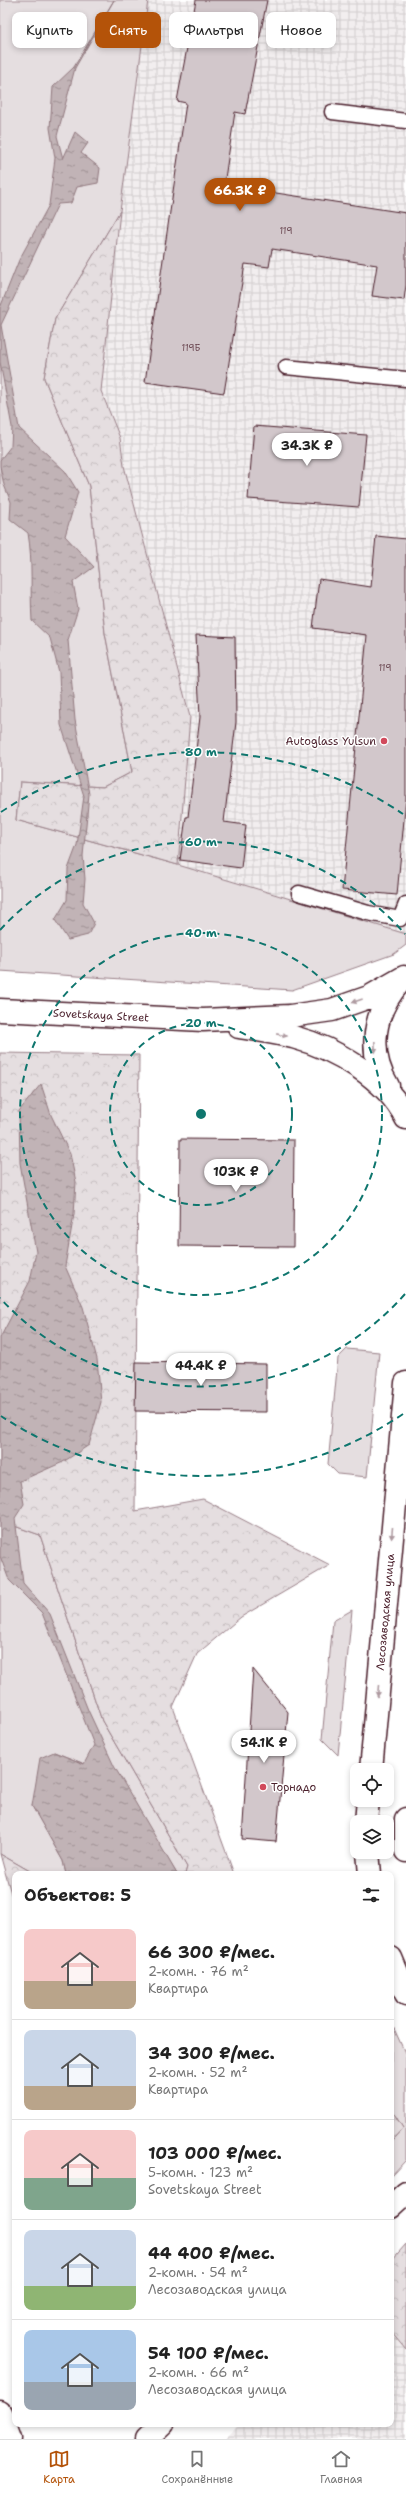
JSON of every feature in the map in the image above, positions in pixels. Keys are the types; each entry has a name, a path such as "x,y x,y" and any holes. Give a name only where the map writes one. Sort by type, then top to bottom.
{"main road":[{"name":"Sovetskaya Street","path":"0,1010 203,1020 290,1016 332,1010 369,997 405,976"},
{"path":"403,1110 380,1072 375,1054 375,1037 379,1014 390,993 405,976"},
{"name":"Sovetskaya Street","path":"203,1020 295,1038 339,1056 367,1072 403,1110"},
{"name":"Лесозаводская улица","path":"372,1763 406,1383"},
{"path":"406,1819 406,1851"},
{"path":"369,1859 370,1871"},
{"path":"394,1965 406,1994"},
{"path":"394,2204 406,2193"},
{"path":"0,2412 10,2439"},
{"path":"147,2439 160,2427"}],"lane":[{"path":"332,112 406,121"},
{"path":"286,367 406,379"},
{"path":"299,893 368,913 400,919 406,904"}],"shaded area":[{"path":"148,0 406,0 406,934 178,865 190,717 124,466 120,438 101,391 120,211 142,48 161,48 161,12 146,12"},
{"path":"394,2336 406,2350 406,2439 225,2439 237,2427 394,2427"}],"green space":[{"path":"0,0 148,0 146,12 95,12 95,48 142,48 120,211 55,319 44,378 89,486 105,633 132,772 103,787 20,782 16,820 178,865 406,934 406,945 394,954 292,990 0,971"},
{"path":"120,211 101,391 120,438 124,466 190,717 178,865 16,820 20,782 103,787 132,772 105,633 89,486 44,378 55,319"},
{"path":"0,1053 139,1055 135,1511 203,1499 330,1565 241,1617 197,1654 173,1707 233,1871 186,1871 187,1867 102,1721 40,1535 0,1521"},
{"path":"347,1349 379,1352 367,1477 338,1474 328,1464 338,1358"},
{"path":"0,1521 40,1535 102,1721 187,1867 186,1871 175,1871 161,1848 85,1764 54,1752 32,1806 63,1861 65,1871 30,1871 0,1854"},
{"path":"352,1610 338,1755 322,1739 333,1621"},
{"path":"0,1854 30,1871 12,1871 12,1897"},
{"path":"394,2029 406,2055 406,2160 394,2173 394,2138 403,2128 394,2114"},
{"path":"394,2114 403,2128 394,2138"},
{"path":"406,2244 406,2350 394,2336 394,2258"}],"water":[{"path":"95,32 87,47 87,45"},
{"path":"86,48 75,68 57,136 63,159 75,132 88,143 81,153 100,168 98,183 77,187 71,203 58,204 1,325 19,428 65,471 78,492 65,536 94,567 73,582 78,609 68,640 75,720 89,794 83,856 85,879 83,903 94,923 88,935 68,940 55,920 67,900 68,869 77,845 84,796 61,725 59,672 50,638 32,621 28,533 10,519 11,502 4,485 0,466 0,460 11,446 12,427 0,362 0,308 19,260 49,205 55,158 50,128 53,87 74,67"},
{"path":"41,1084 51,1115 70,1154 76,1182 74,1214 65,1266 83,1307 97,1359 101,1402 89,1445 63,1462 20,1481 24,1504 15,1518 23,1583 50,1614 88,1710 114,1766 175,1871 65,1871 63,1861 32,1806 40,1758 54,1752 84,1764 94,1745 42,1613 9,1580 0,1556 0,1338 30,1281 36,1252 20,1163 19,1111"}],"building":[{"path":"196,0 267,0 258,47 258,12 194,12"},
{"path":"187,48 258,48 245,114 235,112 224,185 406,213 406,285 404,300 372,296 377,265 272,249 269,267 245,264 224,393 145,382 186,103 177,101"},
{"path":"254,426 366,435 359,507 248,499"},
{"path":"376,536 406,539 406,798 397,895 342,890 367,635 313,628 319,579 371,587"},
{"path":"196,635 235,637 236,722 224,822 246,825 241,868 180,860 186,817 188,817 200,717"},
{"path":"180,1139 294,1140 293,1247 179,1246"},
{"path":"136,1362 266,1364 266,1412 135,1411"},
{"name":"Торнадо","path":"253,1669 288,1712 276,1842 242,1839"}],"place":[{"name":"Autoglass Yulsun","path":"384,741"},
{"name":"Торнадо","path":"263,1787"}]}
